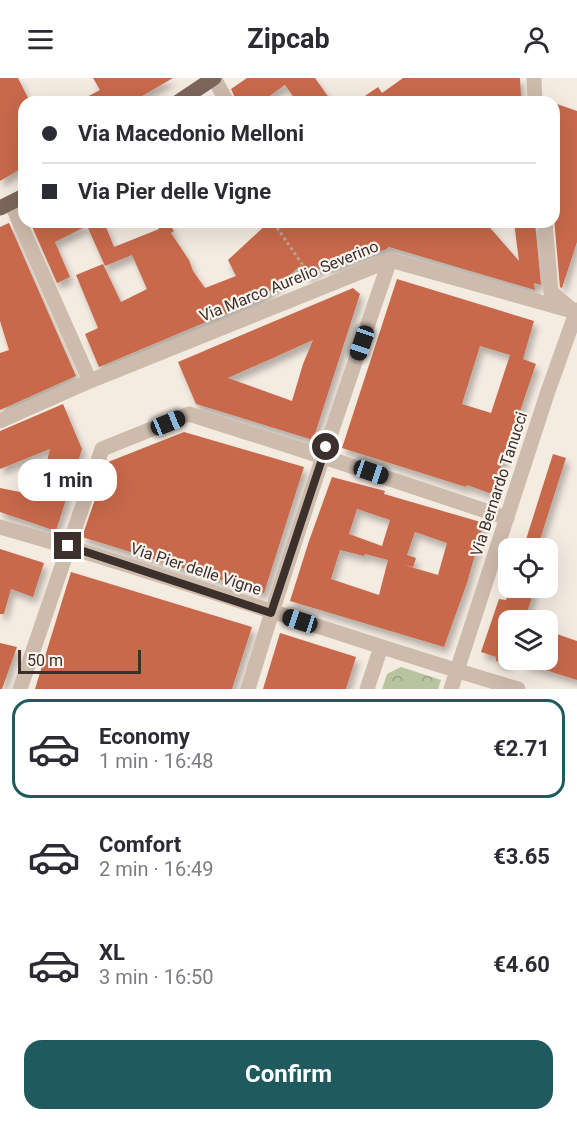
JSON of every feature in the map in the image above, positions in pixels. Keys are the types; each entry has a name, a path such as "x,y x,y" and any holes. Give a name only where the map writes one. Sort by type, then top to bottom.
{"main road":[{"path":"187,96 214,78"}],"street":[{"path":"214,78 224,96"},
{"path":"534,78 536,96"},
{"path":"12,202 18,216"},
{"path":"23,228 90,381"},
{"path":"546,228 551,292 577,311"},
{"path":"248,689 322,457 390,260"},
{"name":"Via Marco Aurelio Severino","path":"0,421 90,381 390,260 577,311"},
{"name":"Via Bernardo Tanucci","path":"451,689 547,394 577,311"},
{"path":"20,689 102,449 189,414 507,518"},
{"name":"Via Pier delle Vigne","path":"0,527 68,546 271,613 518,689"},
{"path":"367,689 381,647"}],"path":[{"path":"278,228 302,264 299,273 304,282 318,288"}],"green space":[{"path":"401,667 441,680 438,689 382,689 387,674"}],"building":[{"path":"0,78 18,78 27,96 18,96 18,170 0,181"},
{"path":"93,78 173,78 142,96 88,96 100,90"},
{"path":"247,78 315,78 328,96 293,96 285,85 269,96 234,96 231,89"},
{"path":"403,78 520,78 521,96 365,96 378,87 382,93"},
{"path":"560,105 577,111 577,242 562,288 560,287 555,228 560,228"},
{"path":"9,223 76,376 0,410 0,353 9,350 0,321 0,227"},
{"path":"33,228 83,228 55,242 70,277 57,283"},
{"path":"88,228 106,228 114,247 159,228 172,228 174,231 171,233 205,288 236,276 228,260 263,228 490,228 519,261 515,228 536,228 541,285 534,283 535,290 389,247 329,269 325,265 308,277 299,267 261,299 99,367 85,334 98,328 76,275 103,264 121,302 147,289 132,255 105,266"},
{"path":"397,279 534,321 523,359 536,364 492,494 342,448","holes":["480,346 510,355 491,413 462,404"]},
{"path":"353,288 360,294 313,440 196,404 178,362","holes":["313,340 292,401 228,378"]},
{"path":"63,404 82,449 56,531 0,512 0,488 20,492 37,499 50,449 0,469 0,431"},
{"path":"184,432 304,467 264,593 82,537 108,462"},
{"path":"553,454 566,458 541,538 526,538"},
{"path":"332,477 385,491 384,494 484,523 467,583 444,647 290,601","holes":["357,509 390,520 382,546 349,534","415,532 447,543 438,575 404,565 413,567 416,558 407,555","340,550 388,560 379,595 331,579"]},
{"path":"0,549 44,563 33,597 11,589 4,614 0,614"},
{"path":"71,572 252,627 232,689 35,689"},
{"path":"507,598 532,598 528,610 498,610 498,662 496,657 481,652 499,599 506,600"},
{"path":"280,633 356,657 346,689 263,689"},
{"path":"558,634 577,641 577,680 545,670 558,670"},
{"path":"0,643 17,647 2,689 0,689"}],"route":[{"path":"68,546 271,613 326,447"}]}
